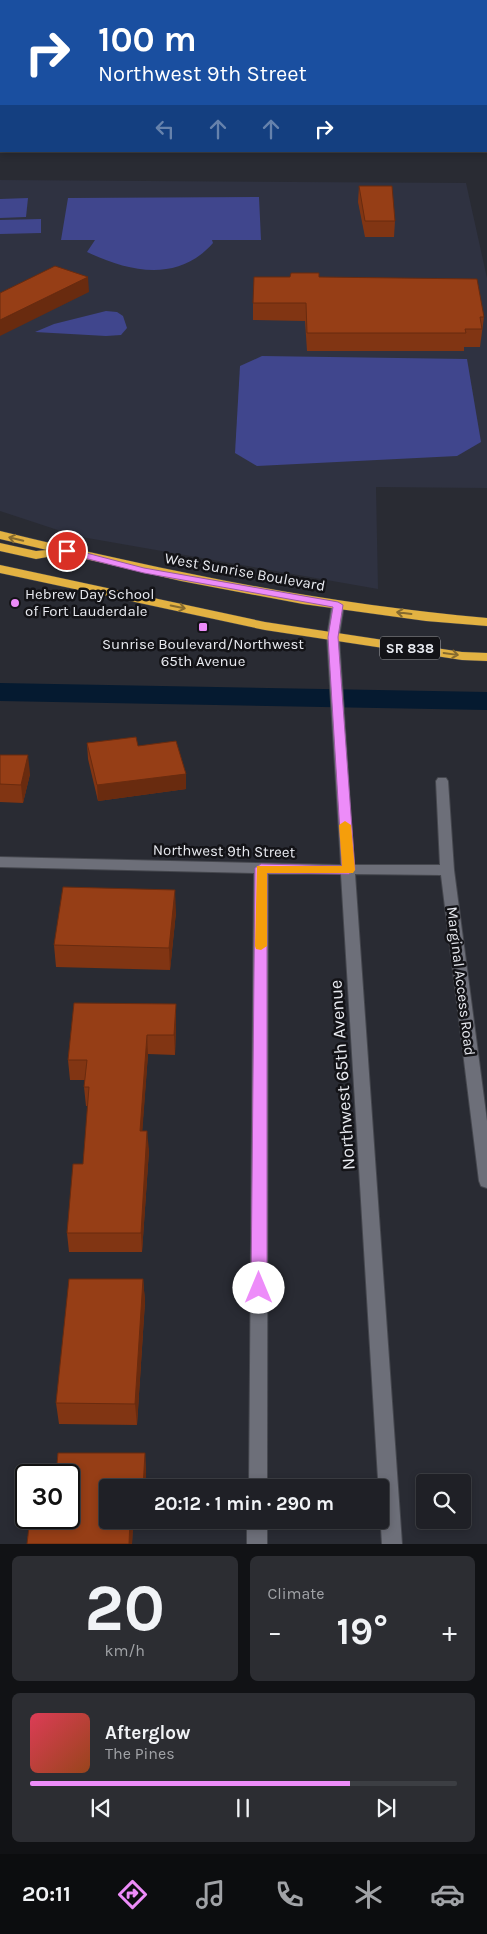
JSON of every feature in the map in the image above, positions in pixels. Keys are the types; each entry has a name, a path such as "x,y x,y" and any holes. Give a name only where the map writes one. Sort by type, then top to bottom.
{"highway":[{"name":"West Sunrise Boulevard","path":"0,535 144,570 338,605 487,622"},
{"path":"0,547 36,555 67,551"},
{"name":"SR 838","path":"0,569 265,626 462,656 487,657"}],"street":[{"name":"Northwest 65th Avenue","path":"338,605 333,637 392,1544"},
{"name":"Marginal Access Road","path":"442,781 447,870 487,1181"},
{"name":"Northwest 9th Street","path":"0,862 349,870 447,870"},
{"path":"258,1479 261,868"},
{"path":"257,1544 258,1529"}],"shaded area":[{"path":"0,180 466,183 487,278 487,488 376,487 378,589 76,536 0,511"},
{"path":"259,197 261,240 212,240 213,243 199,256 169,269 153,270 119,265 87,252 95,240 61,240 68,198"},
{"path":"28,198 26,217 0,218 0,199"},
{"path":"41,219 41,233 0,234 0,220"},
{"path":"106,311 117,312 123,316 127,328 121,335 106,336 35,332 54,324"},
{"path":"262,356 467,359 481,442 457,456 257,466 235,453 240,366"}],"building":[{"path":"359,186 392,186 395,221 365,221"},
{"path":"55,266 88,277 0,320 0,293"},
{"path":"291,273 319,273 319,277 477,279 484,317 480,317 482,329 465,329 466,333 307,333 306,303 253,303 254,277 290,277"},
{"path":"136,737 138,746 176,741 186,774 97,785 87,743"},
{"path":"0,755 28,755 21,785 0,784"},
{"path":"63,887 175,890 169,948 54,945"},
{"path":"74,1003 176,1004 174,1035 147,1035 140,1131 147,1131 141,1233 67,1233 73,1164 83,1164 89,1087 84,1087 87,1060 68,1060"},
{"path":"69,1279 143,1279 135,1404 56,1403"},
{"path":"58,1453 145,1453 144,1479 99,1479 99,1529 130,1529 129,1544 27,1544 29,1529 80,1529 80,1464 57,1464"}],"waterway":[{"path":"0,692 487,701"}],"slow traffic":[{"path":"261,946 261,868 349,870 345,825"}],"place":[{"name":"Hebrew Day School of Fort Lauderdale","path":"15,603"},
{"name":"Sunrise Boulevard/Northwest 65th Avenue","path":"203,627"}],"route":[{"path":"67,551 144,570 338,605 333,637 349,870 261,868 259,1288"}]}
